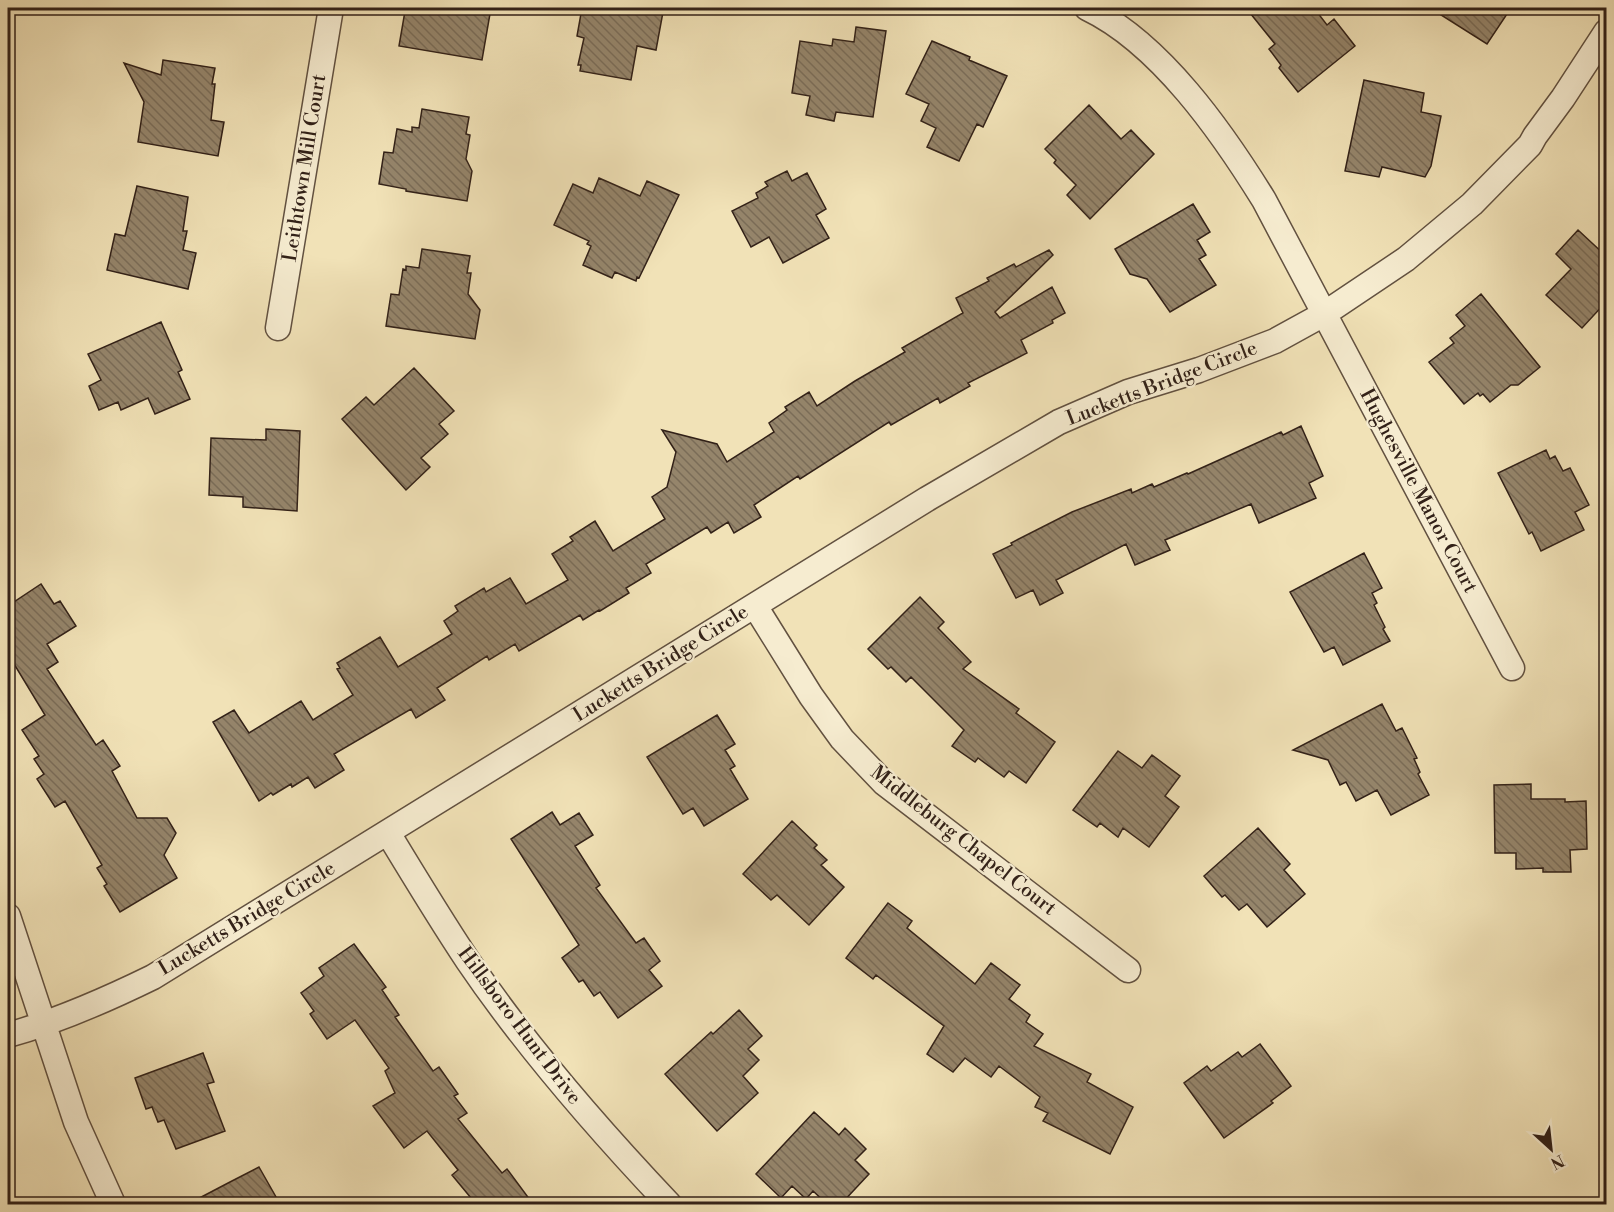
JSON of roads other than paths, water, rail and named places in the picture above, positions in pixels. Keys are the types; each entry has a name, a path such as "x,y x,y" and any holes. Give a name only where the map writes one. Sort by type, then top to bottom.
{"street":[{"name":"Leithtown Mill Court","path":"278,328 331,8"},
{"path":"1087,8 1104,16 1141,45 1174,77 1233,151 1264,200 1324,314"},
{"name":"Lucketts Bridge Circle","path":"8,1035 44,1025 98,1004 153,977 927,499 1059,422 1128,392 1199,370 1275,341 1324,314 1406,259 1489,187 1530,145 1606,32"},
{"name":"Hughesville Manor Court","path":"1324,314 1512,668"},
{"name":"Middleburg Chapel Court","path":"755,606 811,696 842,739 884,783 1128,970"},
{"name":"Hillsboro Hunt Drive","path":"388,833 469,962 539,1058 612,1144 669,1204"},
{"path":"8,916 76,1122 113,1204"}]}
